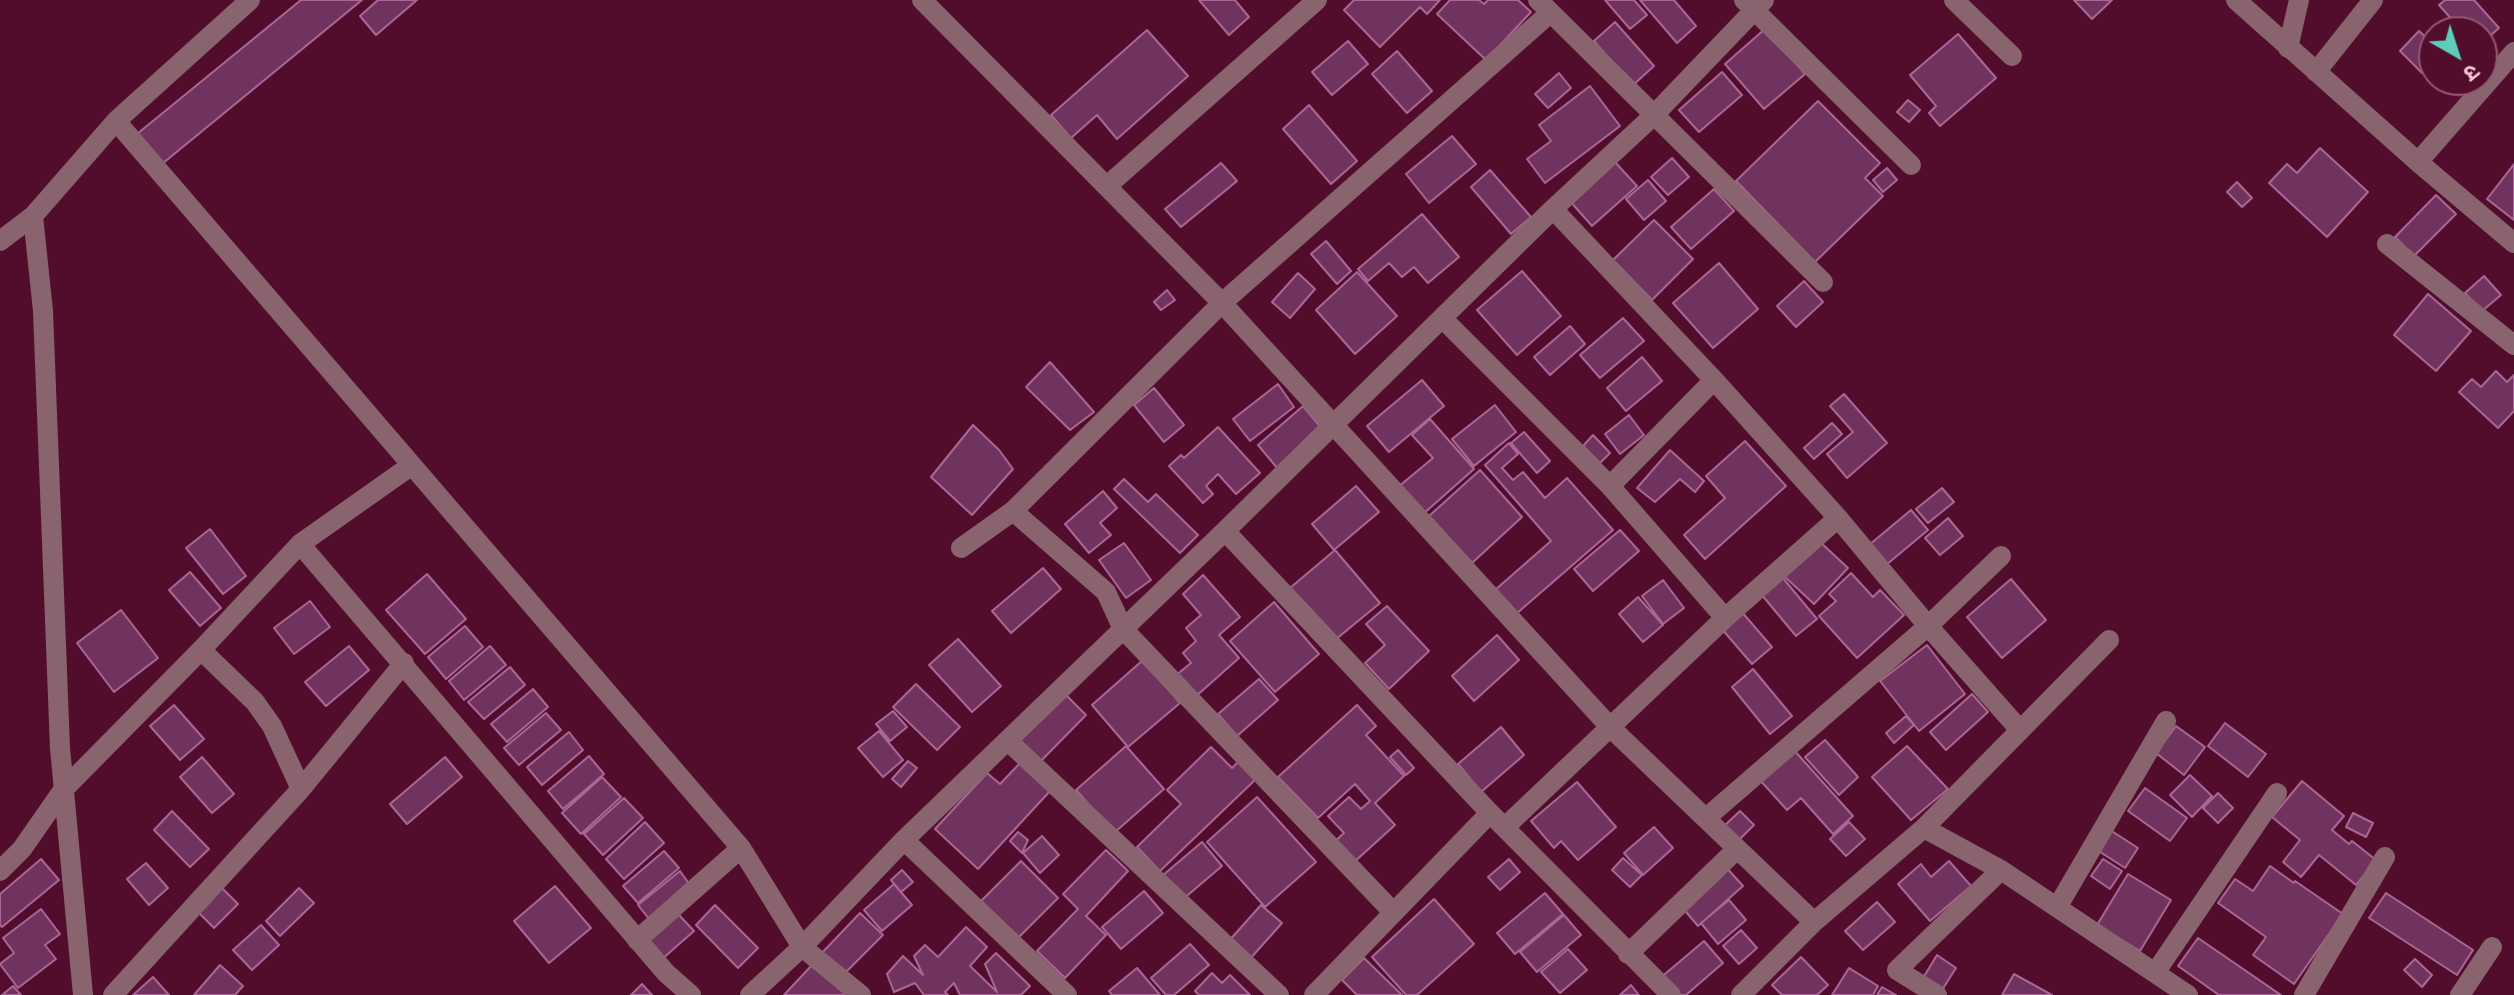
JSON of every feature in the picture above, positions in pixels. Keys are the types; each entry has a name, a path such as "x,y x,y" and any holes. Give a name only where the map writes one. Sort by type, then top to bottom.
{"street":[{"path":"0,241 33,216 116,121 250,0"},
{"path":"922,0 1222,303 1611,728 1814,922"},
{"path":"1107,186 1317,0"},
{"path":"1954,0 2012,56"},
{"path":"2236,0 2514,243"},
{"path":"2288,48 2299,0"},
{"path":"2316,72 2373,0"},
{"path":"750,995 802,947 904,840 1553,209 1653,116 1754,3 1911,165"},
{"path":"961,548 1013,511 1222,303 1544,6 1823,282"},
{"path":"2418,162 2514,52"},
{"path":"116,121 741,848 802,947 861,995"},
{"path":"1553,209 1714,380 1838,518 2020,730"},
{"path":"33,216 43,311 60,748 83,995"},
{"path":"2387,244 2514,345"},
{"path":"1442,318 1610,486 1725,618"},
{"path":"1610,486 1714,380"},
{"path":"0,871 22,849 63,790 300,544 412,465"},
{"path":"1013,511 1106,592 1123,629 1393,912"},
{"path":"1505,827 1725,618 1838,518"},
{"path":"1225,531 1490,813 1671,995"},
{"path":"300,544 637,940 666,973 691,995"},
{"path":"1706,818 1928,626 2001,556"},
{"path":"1741,995 1814,922 1924,828 2109,640"},
{"path":"201,650 255,702 272,726 301,789"},
{"path":"113,995 301,789 404,663"},
{"path":"2058,906 2166,721"},
{"path":"1008,741 1279,995"},
{"path":"2155,973 2277,793"},
{"path":"1314,995 1490,813"},
{"path":"1924,828 2001,870 2058,906 2188,995"},
{"path":"904,840 1067,995"},
{"path":"637,940 741,848"},
{"path":"1628,954 1737,849"},
{"path":"2304,995 2385,857"},
{"path":"1937,995 1897,970 2001,870"},
{"path":"2460,995 2492,947"}],"building":[{"path":"301,0 362,0 162,164 137,134"},
{"path":"378,0 417,0 376,35 360,16"},
{"path":"1199,0 1235,0 1249,17 1229,35"},
{"path":"1354,0 1440,0 1427,14 1420,7 1380,47 1344,10"},
{"path":"1450,0 1479,0 1484,4 1488,0 1518,0 1531,12 1486,60 1437,14"},
{"path":"1605,0 1634,0 1647,15 1630,29"},
{"path":"1640,0 1674,0 1696,26 1677,43"},
{"path":"2074,0 2112,0 2092,19"},
{"path":"2445,0 2474,0 2488,16 2449,16 2439,5"},
{"path":"1615,22 1654,66 1632,86 1594,41"},
{"path":"1766,28 1805,74 1764,109 1725,64"},
{"path":"1147,30 1188,76 1117,139 1097,115 1071,138 1051,115"},
{"path":"2418,32 2418,69 2400,51"},
{"path":"1958,34 1996,78 1940,126 1929,113 1936,106 1910,75"},
{"path":"1348,41 1368,64 1332,95 1312,72"},
{"path":"1397,51 1432,91 1407,113 1372,74"},
{"path":"1722,72 1742,95 1699,132 1679,110"},
{"path":"1559,73 1571,88 1548,108 1535,94"},
{"path":"1590,86 1620,126 1545,183 1527,159 1551,141 1539,125"},
{"path":"1908,100 1920,110 1909,122 1897,112"},
{"path":"1818,101 1880,163 1865,178 1883,196 1815,262 1736,181"},
{"path":"1309,105 1357,161 1331,184 1283,129"},
{"path":"1452,136 1476,164 1429,203 1406,174"},
{"path":"2320,148 2368,192 2327,237 2269,183 2287,164 2297,173"},
{"path":"1672,158 1689,177 1668,195 1651,177"},
{"path":"1614,161 1637,186 1592,226 1569,200"},
{"path":"1221,163 1237,181 1181,227 1165,209"},
{"path":"2514,164 2514,220 2487,199"},
{"path":"1887,168 1897,180 1883,192 1873,180"},
{"path":"1490,170 1531,217 1511,234 1471,187"},
{"path":"1648,180 1666,201 1644,220 1626,199"},
{"path":"2237,182 2252,198 2242,207 2227,192"},
{"path":"1714,189 1734,211 1691,249 1671,227"},
{"path":"2436,195 2456,214 2414,256 2395,237"},
{"path":"1422,214 1459,257 1428,283 1414,267 1402,277 1389,263 1368,281 1358,269"},
{"path":"1654,220 1693,259 1652,300 1613,260"},
{"path":"1326,241 1351,271 1337,284 1311,254"},
{"path":"1719,263 1758,309 1713,348 1673,303"},
{"path":"1522,271 1561,316 1517,355 1477,310"},
{"path":"1357,272 1397,316 1355,354 1316,310"},
{"path":"1298,273 1315,289 1290,318 1272,302"},
{"path":"2484,276 2501,295 2482,311 2465,293"},
{"path":"1804,281 1823,302 1796,327 1777,306"},
{"path":"1167,290 1175,300 1161,310 1154,302"},
{"path":"2428,294 2471,331 2436,371 2394,335"},
{"path":"1623,318 1644,341 1600,378 1580,355"},
{"path":"1570,326 1585,344 1550,375 1534,357"},
{"path":"1642,357 1662,381 1626,411 1607,388"},
{"path":"1050,362 1094,412 1070,430 1026,387"},
{"path":"2496,371 2507,382 2514,375 2514,411 2498,428 2459,392 2472,379 2481,387"},
{"path":"1422,380 1444,406 1389,452 1367,426"},
{"path":"1278,384 1294,407 1250,441 1233,419"},
{"path":"1154,388 1184,425 1164,442 1134,405"},
{"path":"1844,394 1887,443 1847,478 1827,454 1853,432 1830,406"},
{"path":"1495,405 1516,432 1474,466 1452,439"},
{"path":"1303,406 1323,430 1278,469 1258,445"},
{"path":"1629,415 1644,435 1620,454 1605,434"},
{"path":"1430,419 1474,469 1422,515 1398,487 1433,458 1412,435"},
{"path":"1832,423 1842,434 1814,459 1804,448"},
{"path":"973,425 999,450 1013,469 972,515 931,477"},
{"path":"1218,427 1260,473 1236,494 1218,474 1206,486 1213,494 1203,503 1169,466 1181,455 1184,458"},
{"path":"1524,432 1550,461 1537,473 1511,443"},
{"path":"1593,435 1610,453 1600,463 1583,446"},
{"path":"1745,441 1786,486 1705,559 1684,535 1725,498 1706,476"},
{"path":"1509,443 1518,454 1502,468 1513,480 1523,472 1545,498 1567,478 1613,530 1516,614 1495,590 1551,541 1485,465"},
{"path":"1670,450 1704,481 1695,492 1680,479 1655,502 1637,488"},
{"path":"1480,470 1522,517 1472,563 1429,516"},
{"path":"1124,479 1148,502 1156,494 1198,535 1180,553 1114,489"},
{"path":"1356,486 1379,512 1334,550 1312,524"},
{"path":"1942,488 1954,502 1928,523 1916,509"},
{"path":"1103,491 1117,508 1100,523 1111,535 1089,553 1065,524"},
{"path":"1911,510 1928,530 1886,565 1869,545"},
{"path":"1948,518 1963,536 1940,555 1925,538"},
{"path":"210,529 246,576 223,594 186,548"},
{"path":"1620,530 1639,551 1593,591 1574,569"},
{"path":"1819,541 1848,568 1814,604 1785,577"},
{"path":"1124,543 1151,580 1126,598 1099,560"},
{"path":"1335,550 1380,603 1335,640 1290,588"},
{"path":"1043,568 1061,589 1011,633 992,611"},
{"path":"190,572 221,608 200,626 169,590"},
{"path":"1851,573 1873,597 1880,590 1904,615 1857,658 1819,616 1836,601 1829,594"},
{"path":"427,574 466,619 425,654 386,610"},
{"path":"1203,575 1240,617 1219,635 1239,658 1194,698 1175,676 1191,663 1183,653 1196,641 1186,628 1201,615 1183,594"},
{"path":"1782,577 1817,619 1796,636 1761,594"},
{"path":"2011,579 2046,620 2002,658 1967,617"},
{"path":"1663,580 1684,608 1663,624 1642,596"},
{"path":"1638,597 1663,625 1643,642 1619,614"},
{"path":"310,601 330,627 294,654 274,628"},
{"path":"1274,602 1319,654 1275,692 1230,641"},
{"path":"1387,606 1429,651 1389,689 1365,663 1385,645 1366,624"},
{"path":"121,610 158,658 114,692 77,643"},
{"path":"1741,611 1772,647 1752,664 1721,628"},
{"path":"465,626 483,647 446,679 428,657"},
{"path":"1497,635 1519,660 1474,701 1452,676"},
{"path":"958,639 1001,686 972,712 929,665"},
{"path":"1927,645 1965,694 1919,731 1880,681"},
{"path":"349,646 369,670 326,706 305,682"},
{"path":"490,646 506,665 464,700 449,681"},
{"path":"1143,660 1180,703 1128,747 1092,705"},
{"path":"510,667 525,685 484,719 468,702"},
{"path":"1753,669 1792,716 1770,734 1732,687"},
{"path":"1259,679 1278,700 1237,736 1218,714"},
{"path":"916,684 960,727 937,750 893,707"},
{"path":"533,689 548,707 507,742 491,724"},
{"path":"1064,693 1086,715 1036,766 1014,744"},
{"path":"1972,694 1988,712 1946,750 1930,732"},
{"path":"174,705 204,739 180,760 150,726"},
{"path":"1357,705 1376,726 1366,735 1404,776 1375,803 1395,825 1352,864 1333,843 1344,833 1328,816 1349,797 1361,809 1370,801 1355,784 1318,818 1278,777"},
{"path":"893,711 907,727 890,741 876,724"},
{"path":"546,713 561,730 519,765 504,748"},
{"path":"1906,716 1914,725 1894,743 1886,733"},
{"path":"2225,723 2266,754 2248,777 2208,746"},
{"path":"2176,726 2205,747 2184,775 2156,753"},
{"path":"1501,727 1524,755 1481,792 1458,764"},
{"path":"879,731 903,760 883,777 858,748"},
{"path":"569,732 583,750 542,785 527,767"},
{"path":"1825,740 1858,777 1839,795 1805,757"},
{"path":"1126,746 1164,789 1114,833 1076,790"},
{"path":"1907,746 1948,789 1911,820 1872,777"},
{"path":"1211,747 1232,768 1239,761 1256,779 1160,871 1137,847 1181,804 1167,790"},
{"path":"1793,749 1853,816 1833,834 1801,798 1787,810 1759,779"},
{"path":"1398,750 1414,768 1406,775 1390,757"},
{"path":"589,756 604,774 563,809 548,791"},
{"path":"202,757 234,794 212,813 180,777"},
{"path":"445,757 462,777 407,824 390,804"},
{"path":"908,761 917,768 901,787 892,779"},
{"path":"1021,762 1051,790 978,869 935,829 987,773 1000,784"},
{"path":"2190,775 2212,796 2192,817 2170,795"},
{"path":"602,777 621,797 581,834 562,813"},
{"path":"2302,781 2344,816 2332,830 2376,860 2356,885 2319,855 2301,877 2283,862 2300,840 2272,817"},
{"path":"1577,782 1616,827 1578,860 1561,841 1554,848 1531,821"},
{"path":"2145,788 2187,818 2170,841 2128,811"},
{"path":"2218,793 2233,808 2218,823 2203,808"},
{"path":"1257,797 1316,862 1265,907 1207,842"},
{"path":"624,798 643,818 603,855 584,834"},
{"path":"172,811 209,849 190,867 154,830"},
{"path":"1740,811 1754,825 1738,841 1724,826"},
{"path":"2353,813 2373,823 2366,837 2346,827"},
{"path":"645,822 664,843 624,879 606,859"},
{"path":"1849,822 1865,839 1846,856 1830,839"},
{"path":"1654,827 1673,848 1643,875 1624,853"},
{"path":"2107,828 2138,848 2125,868 2094,848"},
{"path":"1018,832 1028,840 1022,853 1010,841"},
{"path":"1042,836 1059,855 1040,873 1023,853"},
{"path":"1202,842 1222,866 1182,900 1162,876"},
{"path":"1106,850 1128,871 1086,916 1106,935 1065,978 1037,951 1078,909 1063,894"},
{"path":"664,851 679,868 638,903 623,886"},
{"path":"1623,858 1642,875 1630,887 1612,870"},
{"path":"41,859 59,880 2,927 0,894"},
{"path":"1509,859 1520,872 1500,890 1488,877"},
{"path":"2103,859 2122,871 2110,889 2091,876"},
{"path":"1021,861 1058,898 1018,938 981,901"},
{"path":"1949,861 1971,886 1930,921 1898,884 1921,864 1931,877"},
{"path":"146,863 168,888 149,905 127,879"},
{"path":"1725,866 1743,886 1698,926 1681,906"},
{"path":"2270,866 2343,914 2294,984 2253,955 2266,937 2218,903 2235,879 2253,891"},
{"path":"902,870 913,882 901,892 891,880"},
{"path":"680,871 690,885 649,919 638,905"},
{"path":"2128,874 2171,900 2140,951 2097,925"},
{"path":"894,884 912,905 882,931 864,910"},
{"path":"219,885 238,904 214,928 195,909"},
{"path":"555,886 591,928 549,963 514,921"},
{"path":"299,888 314,903 280,936 266,921"},
{"path":"1144,891 1163,913 1121,949 1102,927"},
{"path":"1545,893 1563,914 1515,954 1497,933"},
{"path":"2386,893 2473,950 2457,975 2369,918"},
{"path":"1434,899 1474,944 1417,995 1406,995 1372,957"},
{"path":"1729,900 1746,920 1718,944 1701,923"},
{"path":"1877,902 1895,922 1863,950 1845,931"},
{"path":"715,905 758,948 738,968 696,925"},
{"path":"1261,905 1282,923 1249,960 1228,942"},
{"path":"41,909 60,934 45,945 56,959 18,988 0,964 14,953 3,938"},
{"path":"860,913 883,935 841,977 819,956"},
{"path":"679,915 694,931 661,960 646,943"},
{"path":"1564,915 1581,935 1537,972 1520,952"},
{"path":"261,925 279,945 252,970 233,950"},
{"path":"966,927 987,947 970,966 997,992 985,964 996,953 1030,986 1021,995 960,995 954,983 945,992 948,995 924,995 915,983 894,992 887,974 903,956 923,975 914,956 925,945 938,957"},
{"path":"1741,930 1757,948 1739,964 1723,946"},
{"path":"2198,938 2281,995 2219,995 2178,966"},
{"path":"1704,941 1723,963 1686,995 1673,995 1659,979"},
{"path":"1190,944 1209,965 1174,995 1166,995 1151,978"},
{"path":"1568,949 1587,970 1560,993 1541,972"},
{"path":"1937,955 1956,968 1942,990 1923,978"},
{"path":"1801,957 1828,985 1817,995 1782,995 1772,985"},
{"path":"1364,958 1402,995 1357,995 1342,980"},
{"path":"2415,959 2432,975 2422,987 2404,970"},
{"path":"813,964 846,995 784,995"},
{"path":"220,965 243,986 235,995 194,995"},
{"path":"1137,968 1160,995 1112,995 1109,991"},
{"path":"1849,968 1878,986 1873,995 1832,995"},
{"path":"1212,973 1222,983 1230,975 1250,995 1199,995 1195,991"},
{"path":"2014,974 2052,995 2002,995"},
{"path":"153,977 169,995 133,995"},
{"path":"642,984 652,995 631,995"},
{"path":"1631,985 1639,995 1620,995"},
{"path":"13,986 21,995 2,995"},
{"path":"1882,987 1896,995 1877,995"}]}
